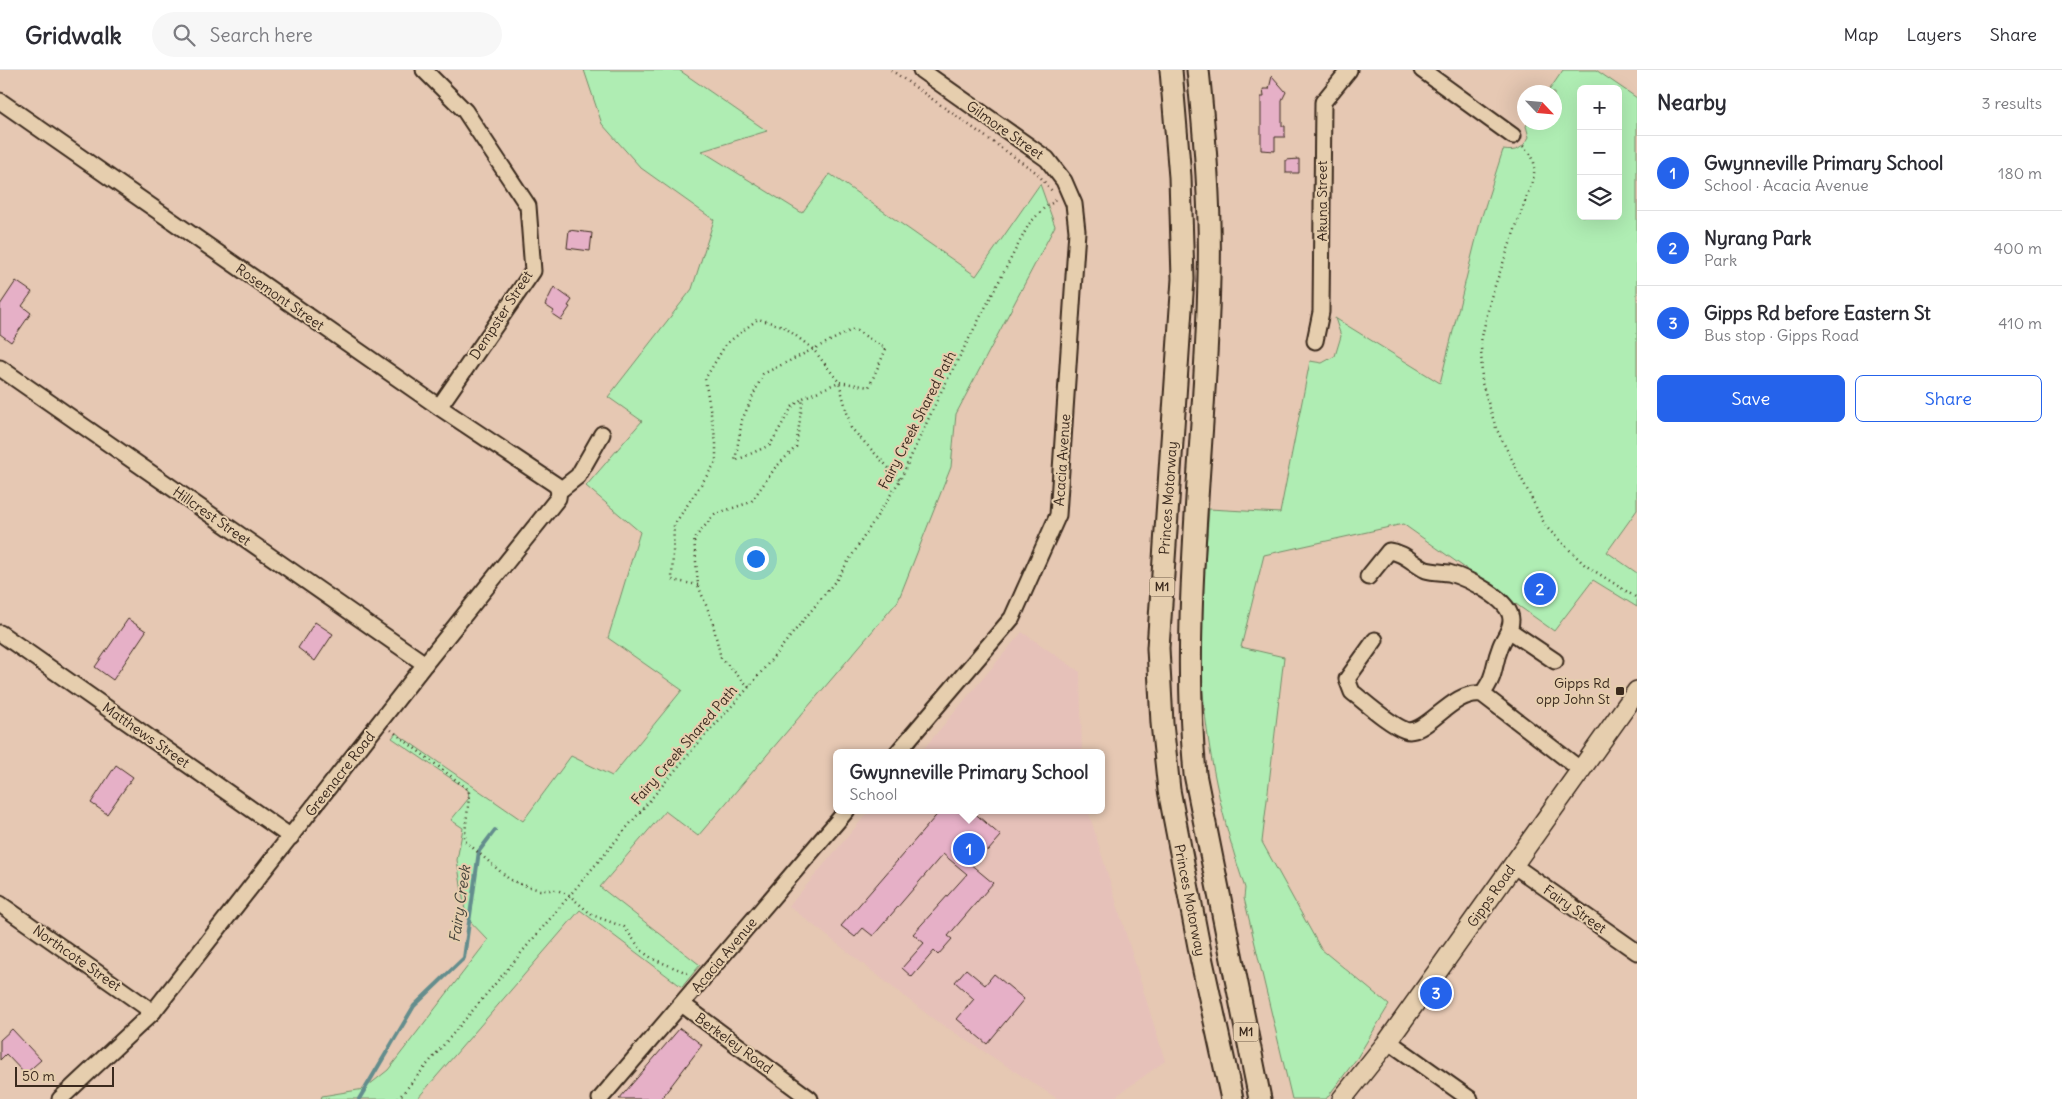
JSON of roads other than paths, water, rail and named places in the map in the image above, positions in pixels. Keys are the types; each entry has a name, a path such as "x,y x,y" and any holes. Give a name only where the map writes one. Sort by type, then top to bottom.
{"highway":[{"name":"Princes Motorway","path":"1171,70 1180,177 1183,279 1158,648 1162,723 1169,790 1201,957 1232,1099"},
{"name":"Princes Motorway","path":"1198,70 1207,153 1209,277 1192,573 1189,660 1190,721 1195,774 1260,1099"},
{"path":"1232,964 1270,1099"}],"main road":[{"name":"Gipps Road","path":"1342,1099 1388,1041 1637,691"}],"street":[{"name":"Dempster Street","path":"424,70 465,111 528,206 533,270 439,407"},
{"name":"Gilmore Street","path":"921,70 1047,160 1064,181 1074,204"},
{"name":"Akuna Street","path":"1315,341 1321,312 1323,102 1349,70"},
{"path":"1422,70 1513,136"},
{"name":"Rosemont Street","path":"0,101 439,407 556,485 559,491"},
{"name":"Acacia Avenue","path":"900,749 1012,618 1058,515 1077,231 1074,204"},
{"name":"Hillcrest Street","path":"0,368 425,664"},
{"name":"Greenacre Road","path":"60,1099 153,1012 425,664 558,498 559,491 578,476 602,434"},
{"path":"1368,576 1389,551 1397,551 1427,570 1449,573 1495,596 1510,612 1509,630 1498,651 1494,674 1482,694"},
{"path":"1509,630 1555,661"},
{"name":"Matthews Street","path":"0,633 291,837"},
{"path":"1374,640 1347,679 1348,686 1352,692 1403,730 1417,730 1463,695 1482,694 1581,770"},
{"name":"Acacia Avenue","path":"600,1099 845,814"},
{"name":"Fairy Street","path":"1513,865 1637,952"},
{"name":"Northcote Street","path":"0,904 153,1012"},
{"name":"Berkeley Road","path":"682,1004 810,1099"},
{"path":"1388,1041 1470,1099"}],"waterway":[{"name":"Fairy Creek","path":"359,1099 414,1006 464,958 479,851 495,830"}],"place":[{"name":"Nyrang Park","path":"1540,589"},
{"name":"Gipps Rd opp John St","path":"1620,691"},
{"name":"Gwynneville Primary School","path":"969,849"},
{"name":"Gipps Rd before Eastern St","path":"1436,993"}]}
